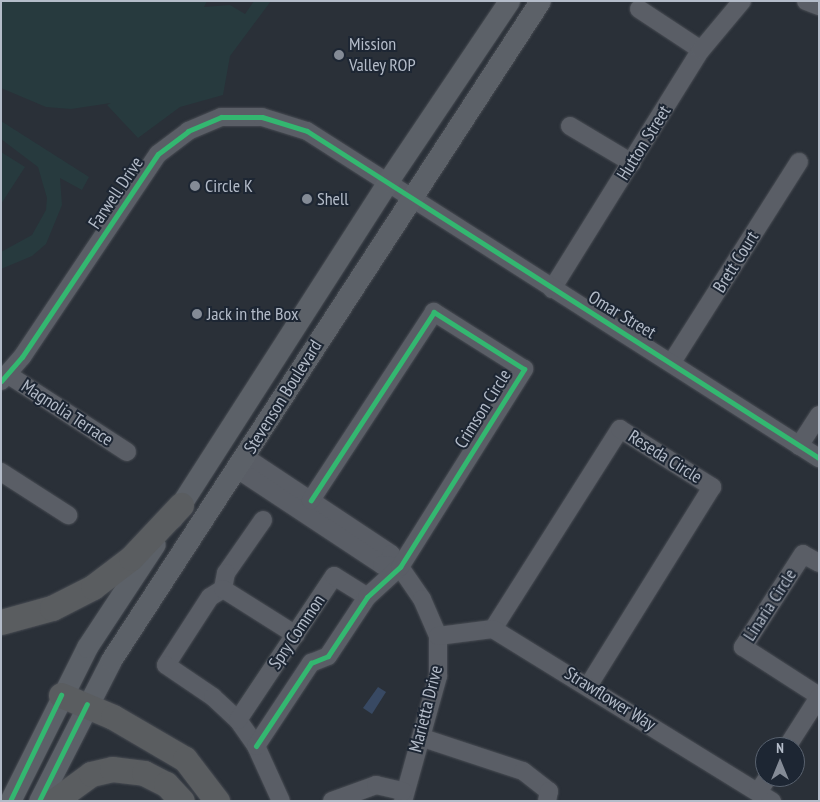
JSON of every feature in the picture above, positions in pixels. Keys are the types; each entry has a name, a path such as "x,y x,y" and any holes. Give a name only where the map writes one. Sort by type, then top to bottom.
{"highway":[{"path":"1,622 52,608 93,587 131,558 181,505"},
{"path":"61,696 87,704 185,759 218,801"},
{"path":"54,801 91,774 112,769 144,773 166,784 182,801"}],"main road":[{"name":"Stevenson Boulevard","path":"10,801 87,647 181,505 388,181 509,1"},
{"name":"Stevenson Boulevard","path":"39,801 111,660 241,463 411,196 540,1"}],"street":[{"name":"Hutton Street","path":"552,289 701,50 742,1"},
{"path":"806,1 819,6"},
{"path":"640,9 701,50"},
{"name":"Farwell Drive","path":"4,377 22,357 158,154 188,131 221,117 262,117 307,131 411,196"},
{"path":"570,126 632,163"},
{"name":"Brett Court","path":"672,362 799,162"},
{"name":"Omar Street","path":"411,196 552,289 672,362 819,458"},
{"name":"Crimson Circle","path":"311,500 434,312 524,369 400,567"},
{"name":"Magnolia Terrace","path":"4,377 127,452"},
{"path":"799,446 819,416"},
{"name":"Reseda Circle","path":"493,630 620,429 712,487 588,686"},
{"path":"241,463 382,565 400,567"},
{"name":"Marietta Drive","path":"241,463 311,500 378,544 400,567 422,599 438,636 438,676 423,738 403,796"},
{"path":"1,472 68,515"},
{"path":"263,520 226,574 223,589 210,597 166,665 238,720 256,746 282,801"},
{"name":"Linaria Circle","path":"819,564 803,554 743,647 819,696"},
{"name":"Spry Common","path":"256,746 311,663 328,656 366,597 400,567"},
{"name":"Spry Common","path":"238,720 334,576 366,597"},
{"path":"223,589 296,635"},
{"path":"438,636 493,630"},
{"name":"Strawflower Way","path":"493,630 766,790"},
{"path":"793,737 819,696"},
{"path":"423,738 523,771 548,791 546,801"},
{"path":"332,801 376,785 403,796"}],"green space":[{"path":"1,1 207,1 204,7 230,5 245,14 254,1 271,1 230,56 223,95 180,107 138,138 107,105 111,103 71,109 46,107 1,88"},
{"path":"1,121 89,177 82,190 60,178 62,205 46,244 32,256 1,269 1,252 32,235 46,210 47,198 38,167 1,139"},
{"path":"1,152 25,167 1,204"}],"water":[{"path":"378,687 386,692 372,714 363,708"}],"cycle path":[{"path":"1,381 22,357 158,154 188,131 221,117 262,117 307,131 819,458"},
{"path":"256,746 311,663 328,656 367,597 400,567 524,369 434,312 311,500"},
{"path":"10,801 61,695"},
{"path":"39,801 87,704"}],"place":[{"name":"Mission Valley ROP","path":"339,55"},
{"name":"Circle K","path":"195,186"},
{"name":"Shell","path":"307,199"},
{"name":"Jack in the Box","path":"197,314"}]}
